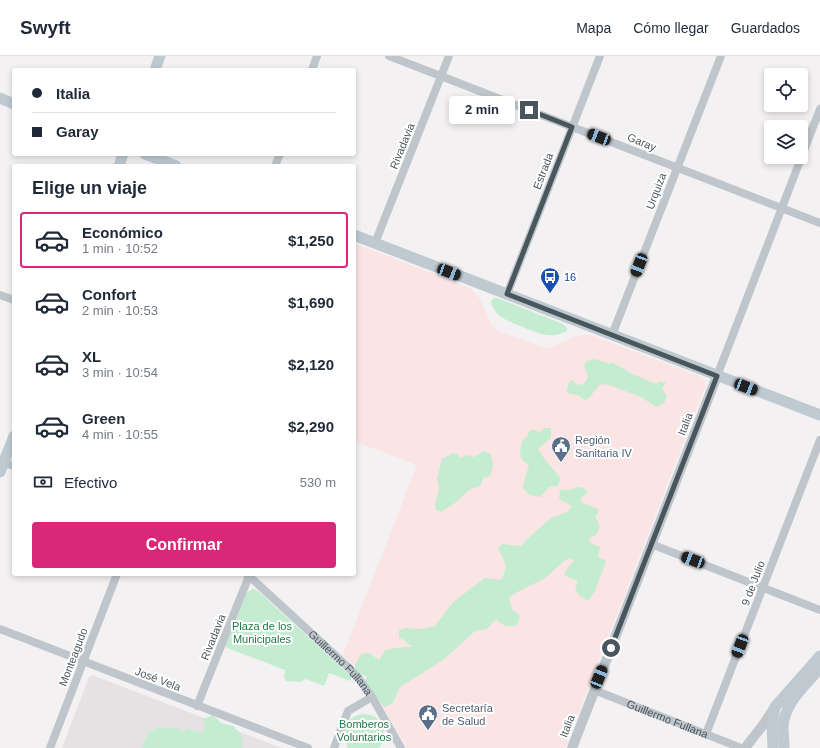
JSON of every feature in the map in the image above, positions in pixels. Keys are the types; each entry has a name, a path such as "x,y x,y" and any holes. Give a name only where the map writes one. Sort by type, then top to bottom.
{"main road":[{"path":"156,68 160,56"},
{"path":"0,98 12,103"},
{"path":"150,156 171,164"},
{"path":"356,236 820,415"},
{"path":"4,465 12,442"},
{"path":"773,748 772,725 775,708 820,656"},
{"path":"784,748 783,726 788,708 794,698 820,668"}],"street":[{"path":"313,68 318,56"},
{"name":"Garay","path":"389,56 820,223"},
{"name":"Rivadavia","path":"375,243 449,56"},
{"name":"Estrada","path":"507,294 600,56"},
{"name":"Urquiza","path":"612,335 721,56"},
{"name":"Italia","path":"572,748 820,109"},
{"path":"0,295 12,299"},
{"name":"9 de Julio","path":"706,734 820,440"},
{"path":"651,544 820,610"},
{"name":"Monteagudo","path":"50,748 116,576"},
{"name":"Rivadavia","path":"197,706 248,576"},
{"name":"Guillermo Fullana","path":"249,576 348,667 360,680 372,697 401,748"},
{"name":"José Vela","path":"0,629 308,748"},
{"name":"Guillermo Fullana","path":"594,690 741,748"},
{"path":"334,748 348,710 372,697"},
{"path":"745,748 775,708"}],"shaded area":[{"path":"356,244 472,290 480,299 492,326 496,330 544,348 549,348 576,336 591,335 701,377 705,381 705,387 565,748 407,748 367,679 343,655 417,465 356,442"},
{"path":"92,675 282,748 62,748 89,677"}],"green space":[{"path":"494,298 563,324 567,328 567,331 556,335 544,334 510,322 497,314 494,310 491,301"},
{"path":"595,359 608,364 612,362 628,372 656,384 659,381 666,383 662,389 667,396 664,403 656,407 641,397 609,385 600,384 589,398 585,400 578,395 566,392 570,381 573,380 576,384 582,385 586,381 588,376 584,366 587,361"},
{"path":"545,428 551,428 551,438 538,449 560,479 558,486 550,486 540,497 530,495 523,488 529,465 523,460 520,452 522,441 527,437 529,432 533,429 540,432"},
{"path":"484,451 491,454 493,467 490,475 487,478 484,477 480,486 469,490 455,503 441,512 436,510 435,504 439,489 437,479 442,459 453,453 458,454 460,458 466,455 474,457"},
{"path":"577,487 584,488 588,492 581,498 581,502 598,509 598,513 595,517 600,526 596,535 589,538 590,543 600,547 598,557 606,561 595,591 588,601 580,596 575,590 578,581 564,575 574,561 569,558 545,578 509,598 512,609 520,616 517,625 505,626 496,619 487,629 475,631 443,660 400,687 392,704 384,707 365,681 367,676 360,675 355,669 355,665 361,654 369,653 379,660 385,650 412,647 404,640 399,638 399,630 407,628 422,629 435,626 453,602 485,578 501,580 505,571 505,564 498,548 502,544 521,546 551,518 567,512 572,506 559,499 560,490 570,490"},
{"name":"Plaza de los Municipales","path":"253,589 258,591 351,676 350,681 329,673 324,686 306,679 300,682 286,681 284,677 285,670 225,647 247,592"},
{"name":"Bomberos Voluntarios","path":"363,714 375,717 382,725 384,736 379,748 348,748 344,731 345,726 351,719"},
{"path":"213,715 221,723 233,726 242,736 242,748 142,748 148,734 156,728 177,728 183,733 188,728 203,733 205,726 203,719"}],"place":[{"name":"16","path":"550,294"},
{"name":"Región Sanitaria IV","path":"561,463"},
{"name":"Secretaría de Salud","path":"428,731"}],"route":[{"path":"529,110 572,127 507,294 717,376 611,648"}]}
